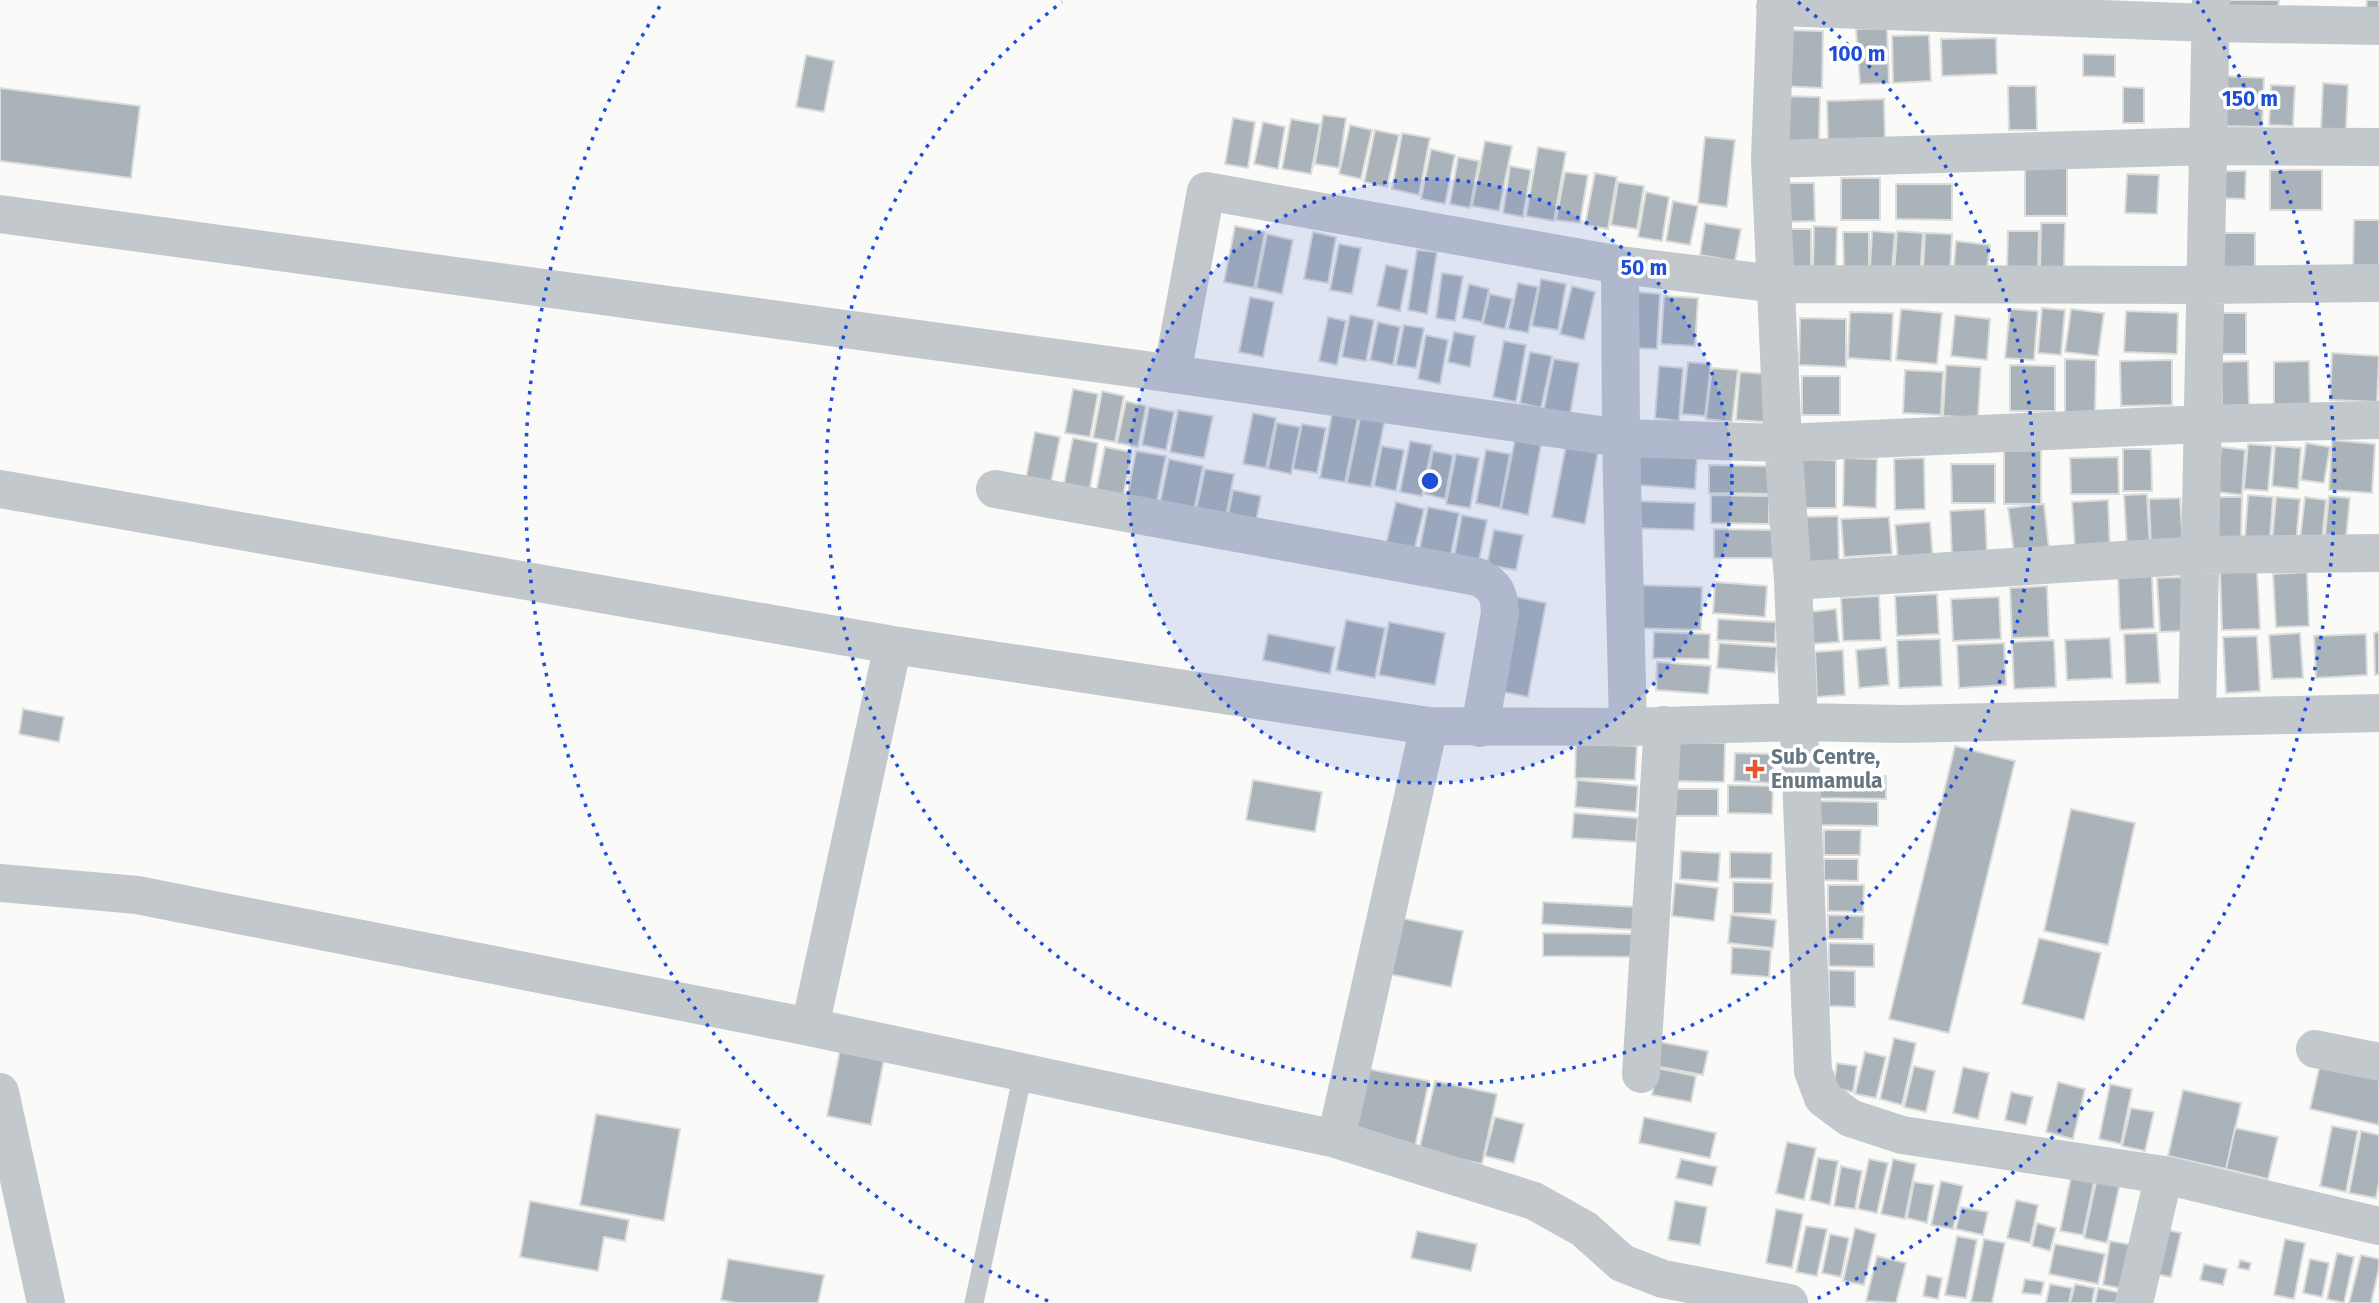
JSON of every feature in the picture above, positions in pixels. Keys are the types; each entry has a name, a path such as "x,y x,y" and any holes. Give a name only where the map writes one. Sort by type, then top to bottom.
{"street":[{"path":"2379,26 2211,12 1776,4 1770,159 1783,443 1793,581 1813,1071 1823,1098 1850,1118 1902,1135 2164,1175 2379,1226"},
{"path":"2197,716 2211,12"},
{"path":"1770,159 2208,146 2379,147"},
{"path":"1172,374 1206,191 1620,265 1776,284 2379,283"},
{"path":"0,214 1621,438 1783,443 2202,424 2379,420"},
{"path":"1620,265 1621,438 1645,726 1641,1074"},
{"path":"0,489 893,645 1429,726 1480,728 1798,722 1903,724 2379,713"},
{"path":"995,489 1486,580 1493,584 1499,595 1500,613 1480,728"},
{"path":"1793,581 2200,555 2379,552"},
{"path":"810,1027 893,645"},
{"path":"1336,1139 1429,726"},
{"path":"0,883 137,895 810,1027 1336,1139 1534,1201 1584,1229 1622,1263 1663,1279 1766,1301"},
{"path":"2315,1049 2379,1062"},
{"path":"0,1092 46,1303"},
{"path":"2134,1303 2164,1175"}],"lane":[{"path":"974,1303 1023,1073"}],"building":[{"path":"2228,0 2279,0 2277,14 2227,6"},
{"path":"2367,0 2379,0 2379,11 2366,11"},
{"path":"1887,28 1889,83 1860,84 1856,29"},
{"path":"1779,30 1823,31 1822,88 1777,86"},
{"path":"1929,35 1931,81 1893,83 1892,36"},
{"path":"1996,38 1997,74 1942,76 1941,39"},
{"path":"2083,54 2115,55 2115,77 2083,76"},
{"path":"806,55 834,61 824,112 796,107"},
{"path":"2220,76 2264,78 2262,127 2218,126"},
{"path":"2323,83 2348,85 2346,130 2321,129"},
{"path":"2271,85 2295,86 2293,126 2269,125"},
{"path":"2008,86 2036,86 2037,130 2009,130"},
{"path":"2123,87 2144,88 2144,123 2123,123"},
{"path":"0,88 140,106 131,178 0,161"},
{"path":"1778,96 1820,97 1819,142 1777,142"},
{"path":"1884,99 1885,139 1828,141 1827,101"},
{"path":"1323,115 1346,118 1339,168 1315,164"},
{"path":"1233,118 1255,122 1248,168 1225,164"},
{"path":"1291,119 1320,124 1311,174 1282,169"},
{"path":"1263,122 1285,127 1278,169 1254,164"},
{"path":"1350,125 1372,130 1361,179 1339,174"},
{"path":"1375,130 1399,135 1387,187 1364,182"},
{"path":"1402,133 1430,138 1419,195 1392,189"},
{"path":"1705,137 1735,140 1727,207 1698,203"},
{"path":"1485,141 1512,146 1499,211 1472,206"},
{"path":"1538,147 1566,152 1554,221 1526,216"},
{"path":"1431,149 1455,155 1445,204 1421,199"},
{"path":"1458,157 1479,161 1470,208 1450,204"},
{"path":"1510,166 1531,170 1523,217 1503,213"},
{"path":"2025,166 2067,166 2067,216 2025,216"},
{"path":"2270,170 2322,170 2322,210 2270,210"},
{"path":"2218,171 2246,171 2245,199 2218,198"},
{"path":"1565,172 1588,175 1580,223 1556,220"},
{"path":"1595,173 1617,177 1608,229 1585,225"},
{"path":"2127,174 2159,175 2157,214 2125,213"},
{"path":"1841,178 1880,178 1880,220 1841,220"},
{"path":"1618,182 1644,186 1637,229 1611,225"},
{"path":"1783,183 1814,183 1815,221 1783,222"},
{"path":"1896,184 1952,184 1952,220 1896,219"},
{"path":"1646,192 1669,197 1662,241 1638,237"},
{"path":"1673,201 1698,206 1690,245 1666,241"},
{"path":"2354,220 2379,220 2379,271 2353,270"},
{"path":"1705,223 1741,229 1735,261 1700,255"},
{"path":"2041,223 2065,223 2064,271 2040,270"},
{"path":"1235,226 1265,232 1254,288 1224,282"},
{"path":"1814,226 1837,227 1836,269 1813,269"},
{"path":"1787,229 1811,229 1811,269 1787,268"},
{"path":"1872,231 1895,233 1892,270 1870,269"},
{"path":"1897,231 1923,233 1920,276 1894,274"},
{"path":"2008,231 2039,231 2038,272 2007,271"},
{"path":"1313,232 1336,237 1328,283 1304,279"},
{"path":"1843,232 1869,232 1869,273 1844,273"},
{"path":"1925,233 1952,234 1950,274 1923,273"},
{"path":"2218,233 2255,233 2255,267 2218,267"},
{"path":"1267,234 1293,240 1282,294 1256,288"},
{"path":"1956,241 1990,245 1987,270 1954,266"},
{"path":"1339,244 1361,248 1352,294 1330,290"},
{"path":"1417,250 1437,252 1427,314 1408,310"},
{"path":"1386,265 1408,270 1400,311 1377,306"},
{"path":"1442,273 1463,276 1455,321 1436,318"},
{"path":"1541,279 1566,284 1558,330 1532,326"},
{"path":"1518,283 1538,287 1528,333 1508,329"},
{"path":"1469,284 1489,289 1482,322 1462,318"},
{"path":"1572,286 1595,292 1584,340 1560,334"},
{"path":"1638,292 1660,294 1657,349 1635,348"},
{"path":"1490,294 1512,299 1505,329 1483,324"},
{"path":"1664,296 1698,298 1695,346 1661,344"},
{"path":"1250,297 1274,302 1263,357 1239,352"},
{"path":"2042,308 2065,310 2061,355 2038,353"},
{"path":"1901,309 1942,313 1937,364 1896,360"},
{"path":"2010,309 2038,311 2034,360 2005,358"},
{"path":"2071,309 2104,313 2098,356 2065,352"},
{"path":"2126,311 2178,313 2177,354 2124,352"},
{"path":"1850,312 1893,313 1891,361 1848,358"},
{"path":"2220,313 2246,313 2246,354 2220,354"},
{"path":"1350,315 1374,320 1366,361 1342,357"},
{"path":"1955,315 1990,319 1987,360 1951,356"},
{"path":"1328,317 1346,321 1337,365 1319,361"},
{"path":"1800,318 1846,319 1846,367 1799,365"},
{"path":"1378,322 1400,327 1393,365 1370,360"},
{"path":"1404,325 1424,328 1416,368 1396,365"},
{"path":"1454,332 1475,336 1470,367 1448,362"},
{"path":"1426,335 1448,340 1440,384 1418,379"},
{"path":"1504,341 1526,345 1516,402 1493,397"},
{"path":"1530,352 1552,356 1541,408 1520,403"},
{"path":"2332,353 2379,356 2377,402 2330,400"},
{"path":"1554,359 1579,363 1570,415 1544,409"},
{"path":"2065,359 2096,360 2095,416 2065,415"},
{"path":"2172,360 2172,405 2121,406 2120,361"},
{"path":"2248,361 2249,406 2222,406 2221,362"},
{"path":"2309,361 2310,406 2274,406 2274,362"},
{"path":"1688,362 1711,364 1705,416 1682,414"},
{"path":"1946,365 1981,367 1978,418 1943,416"},
{"path":"2010,365 2055,366 2055,411 2010,411"},
{"path":"1659,366 1683,368 1679,421 1655,418"},
{"path":"1712,368 1738,370 1732,422 1706,419"},
{"path":"1905,370 1943,372 1941,415 1903,413"},
{"path":"1740,372 1769,374 1765,422 1736,420"},
{"path":"1802,376 1840,376 1840,415 1802,415"},
{"path":"1073,389 1098,394 1090,437 1065,433"},
{"path":"1102,391 1124,396 1115,442 1093,438"},
{"path":"1126,401 1146,406 1138,447 1117,443"},
{"path":"1334,403 1360,407 1345,482 1320,478"},
{"path":"1149,407 1174,412 1166,450 1142,445"},
{"path":"1178,410 1213,416 1204,458 1170,452"},
{"path":"1253,413 1276,418 1266,468 1243,464"},
{"path":"1361,414 1385,419 1371,487 1347,483"},
{"path":"1277,423 1300,427 1291,474 1268,469"},
{"path":"1302,424 1326,428 1317,473 1293,469"},
{"path":"1035,432 1060,437 1051,483 1026,478"},
{"path":"1073,438 1098,443 1089,493 1063,488"},
{"path":"1515,440 1541,445 1528,515 1501,509"},
{"path":"2332,440 2375,444 2372,493 2329,490"},
{"path":"1410,441 1432,445 1422,496 1400,492"},
{"path":"2306,443 2330,447 2324,483 2301,480"},
{"path":"2248,444 2272,446 2268,491 2244,489"},
{"path":"1382,446 1404,450 1396,491 1374,486"},
{"path":"1566,446 1598,452 1585,524 1552,517"},
{"path":"2275,446 2301,448 2298,489 2272,486"},
{"path":"1105,447 1132,452 1122,502 1095,497"},
{"path":"2221,447 2245,450 2242,495 2217,492"},
{"path":"2123,449 2151,449 2152,491 2123,491"},
{"path":"1486,450 1510,454 1500,508 1476,503"},
{"path":"2041,450 2041,504 2004,504 2004,451"},
{"path":"1136,451 1166,456 1155,511 1126,505"},
{"path":"1433,451 1453,455 1445,499 1425,494"},
{"path":"1456,454 1479,458 1470,508 1446,504"},
{"path":"1638,454 1697,458 1695,489 1636,485"},
{"path":"2118,457 2119,494 2071,494 2070,458"},
{"path":"1844,458 1877,459 1876,508 1843,506"},
{"path":"1924,458 1925,509 1895,510 1894,459"},
{"path":"1169,459 1203,466 1193,515 1159,508"},
{"path":"1802,459 1836,460 1836,508 1802,508"},
{"path":"1951,464 1995,464 1995,503 1952,503"},
{"path":"1709,465 1770,466 1770,494 1709,493"},
{"path":"1205,469 1234,474 1224,527 1194,521"},
{"path":"1233,490 1261,496 1255,526 1227,520"},
{"path":"2147,494 2150,548 2127,549 2124,495"},
{"path":"1711,495 1769,496 1769,524 1711,523"},
{"path":"2248,495 2273,497 2270,539 2245,538"},
{"path":"2329,496 2350,498 2346,537 2325,535"},
{"path":"2217,497 2242,497 2241,538 2216,537"},
{"path":"2276,497 2300,499 2296,544 2272,542"},
{"path":"2305,497 2326,500 2322,542 2300,539"},
{"path":"2180,498 2183,544 2151,546 2149,499"},
{"path":"2108,500 2110,550 2075,551 2072,502"},
{"path":"1633,501 1695,503 1694,530 1633,528"},
{"path":"1396,502 1424,509 1412,559 1384,553"},
{"path":"2044,504 2049,549 2014,553 2008,508"},
{"path":"1428,507 1459,513 1450,559 1419,553"},
{"path":"1985,509 1987,554 1952,556 1950,511"},
{"path":"1462,515 1487,520 1478,566 1453,562"},
{"path":"1838,516 1839,563 1803,563 1802,517"},
{"path":"1889,517 1892,554 1844,557 1841,519"},
{"path":"1930,522 1933,559 1898,562 1895,525"},
{"path":"1714,529 1774,530 1774,558 1714,558"},
{"path":"1494,530 1523,535 1516,570 1487,565"},
{"path":"2257,569 2260,629 2222,630 2220,570"},
{"path":"2307,572 2309,626 2276,627 2273,574"},
{"path":"2152,576 2154,628 2120,630 2118,578"},
{"path":"2183,577 2185,631 2160,632 2157,578"},
{"path":"1715,582 1767,586 1765,617 1713,613"},
{"path":"1635,585 1702,587 1701,630 1634,628"},
{"path":"2047,586 2049,637 2012,638 2010,588"},
{"path":"1937,594 1939,634 1897,636 1895,596"},
{"path":"1879,596 1881,640 1843,641 1841,598"},
{"path":"1517,597 1546,603 1528,697 1499,691"},
{"path":"1999,597 2001,639 1953,641 1951,599"},
{"path":"1836,609 1839,642 1812,644 1810,612"},
{"path":"1718,619 1776,622 1775,643 1717,640"},
{"path":"1346,620 1385,628 1375,678 1336,670"},
{"path":"1389,622 1445,633 1435,685 1379,675"},
{"path":"1654,632 1710,634 1709,659 1653,658"},
{"path":"2379,632 2379,674 2375,675 2374,633"},
{"path":"2157,633 2160,683 2126,684 2124,634"},
{"path":"2300,633 2303,678 2272,679 2269,635"},
{"path":"1268,634 1335,647 1330,674 1263,660"},
{"path":"2366,634 2367,675 2316,678 2314,636"},
{"path":"2257,636 2260,691 2226,693 2223,637"},
{"path":"2110,638 2112,678 2067,680 2065,640"},
{"path":"1940,639 1942,686 1899,688 1897,640"},
{"path":"2054,640 2056,687 2014,689 2012,642"},
{"path":"1719,643 1777,647 1775,673 1717,668"},
{"path":"2004,643 2006,685 1959,688 1957,645"},
{"path":"1886,647 1889,685 1859,688 1856,650"},
{"path":"1843,650 1845,695 1817,697 1815,652"},
{"path":"1657,662 1711,666 1708,694 1656,690"},
{"path":"23,709 64,717 59,742 19,734"},
{"path":"1673,742 1725,743 1724,782 1672,781"},
{"path":"1576,744 1637,746 1635,780 1575,778"},
{"path":"1955,746 2015,761 1949,1033 1889,1019"},
{"path":"1735,753 1773,754 1773,783 1734,781"},
{"path":"1819,775 1886,776 1886,799 1818,798"},
{"path":"1253,780 1322,792 1315,832 1246,820"},
{"path":"1577,780 1638,786 1636,812 1575,807"},
{"path":"1728,785 1773,786 1772,814 1728,813"},
{"path":"1671,789 1718,789 1718,816 1671,816"},
{"path":"1820,801 1878,802 1878,826 1820,825"},
{"path":"2071,809 2135,823 2108,945 2044,931"},
{"path":"1574,813 1638,818 1636,842 1572,838"},
{"path":"1824,830 1861,830 1860,855 1824,855"},
{"path":"1681,851 1720,853 1718,882 1680,879"},
{"path":"1730,852 1772,853 1771,879 1730,878"},
{"path":"1824,859 1858,859 1858,881 1824,880"},
{"path":"1733,882 1773,883 1771,914 1733,913"},
{"path":"1675,883 1718,888 1714,921 1672,916"},
{"path":"1828,885 1864,885 1863,912 1828,911"},
{"path":"1543,902 1638,907 1637,930 1542,924"},
{"path":"1731,915 1776,920 1773,948 1728,943"},
{"path":"1828,915 1864,916 1863,939 1828,939"},
{"path":"1401,918 1463,931 1451,987 1389,974"},
{"path":"1543,933 1637,934 1637,957 1543,956"},
{"path":"2039,938 2101,953 2084,1020 2022,1004"},
{"path":"1829,943 1874,944 1874,967 1829,966"},
{"path":"1732,947 1771,950 1769,977 1731,974"},
{"path":"1829,970 1855,971 1855,1007 1829,1006"},
{"path":"1894,1038 1916,1043 1902,1105 1880,1099"},
{"path":"1660,1042 1708,1051 1703,1075 1655,1066"},
{"path":"840,1050 884,1059 871,1125 827,1116"},
{"path":"1865,1052 1886,1057 1876,1098 1855,1094"},
{"path":"2322,1055 2379,1068 2379,1125 2310,1109"},
{"path":"1837,1063 1857,1066 1853,1092 1833,1088"},
{"path":"1914,1066 1935,1071 1926,1112 1904,1107"},
{"path":"1963,1067 1989,1073 1978,1119 1953,1113"},
{"path":"1657,1068 1696,1076 1691,1102 1652,1095"},
{"path":"1368,1069 1429,1081 1415,1147 1355,1136"},
{"path":"1435,1081 1497,1094 1482,1164 1419,1150"},
{"path":"2058,1082 2085,1089 2073,1139 2046,1132"},
{"path":"2110,1084 2132,1089 2121,1144 2099,1139"},
{"path":"2183,1090 2241,1103 2226,1169 2168,1156"},
{"path":"2011,1092 2033,1097 2026,1125 2005,1120"},
{"path":"2131,1108 2154,1112 2145,1151 2122,1146"},
{"path":"596,1114 680,1129 664,1221 580,1205"},
{"path":"1495,1117 1524,1124 1514,1163 1485,1156"},
{"path":"1644,1117 1716,1133 1710,1158 1639,1143"},
{"path":"2332,1126 2358,1131 2346,1192 2320,1186"},
{"path":"2235,1128 2278,1137 2268,1179 2226,1169"},
{"path":"2361,1131 2379,1135 2379,1182 2376,1198 2349,1193"},
{"path":"1787,1142 1816,1148 1804,1200 1776,1193"},
{"path":"1818,1158 1838,1161 1830,1205 1810,1200"},
{"path":"1681,1159 1717,1167 1712,1186 1676,1178"},
{"path":"1869,1159 1888,1163 1877,1213 1858,1209"},
{"path":"1893,1159 1916,1164 1905,1219 1881,1214"},
{"path":"1841,1166 1862,1171 1855,1209 1834,1206"},
{"path":"2071,1177 2094,1182 2083,1235 2060,1231"},
{"path":"2097,1178 2120,1183 2107,1243 2084,1238"},
{"path":"1941,1181 1963,1186 1953,1229 1931,1225"},
{"path":"1914,1182 1934,1185 1927,1223 1907,1218"},
{"path":"2016,1200 2038,1205 2030,1243 2007,1238"},
{"path":"530,1201 629,1220 625,1241 604,1237 598,1271 520,1257"},
{"path":"1675,1201 1707,1207 1700,1245 1668,1240"},
{"path":"1961,1207 1988,1212 1983,1235 1956,1229"},
{"path":"1776,1209 1803,1214 1792,1268 1766,1263"},
{"path":"2037,1223 2056,1228 2050,1251 2032,1246"},
{"path":"1806,1226 1827,1229 1817,1276 1796,1272"},
{"path":"1855,1228 1876,1234 1864,1285 1843,1281"},
{"path":"2159,1228 2181,1233 2171,1277 2149,1273"},
{"path":"1417,1231 1477,1244 1471,1271 1411,1258"},
{"path":"1830,1234 1849,1238 1841,1277 1822,1273"},
{"path":"1957,1236 1977,1240 1966,1298 1945,1295"},
{"path":"1984,1239 2005,1243 1992,1303 1971,1302"},
{"path":"2285,1239 2305,1243 2294,1299 2274,1295"},
{"path":"2110,1241 2139,1246 2131,1290 2103,1285"},
{"path":"2055,1244 2105,1254 2098,1284 2049,1274"},
{"path":"2337,1253 2354,1257 2344,1303 2327,1299"},
{"path":"2361,1255 2379,1259 2371,1303 2349,1303"},
{"path":"1877,1256 1906,1263 1896,1303 1866,1301"},
{"path":"728,1259 824,1275 818,1303 736,1303 721,1300"},
{"path":"2310,1259 2329,1263 2322,1297 2303,1293"},
{"path":"2240,1260 2251,1263 2249,1270 2238,1268"},
{"path":"2204,1264 2227,1269 2223,1285 2200,1280"},
{"path":"1927,1275 1942,1278 1938,1299 1923,1296"},
{"path":"2025,1279 2044,1282 2041,1295 2022,1293"},
{"path":"2050,1284 2072,1288 2069,1303 2046,1303"},
{"path":"2075,1284 2095,1288 2092,1303 2070,1303"},
{"path":"2098,1288 2126,1294 2124,1303 2095,1303"}],"place":[{"name":"Sub Centre, Enumamula","path":"1755,769"}]}
